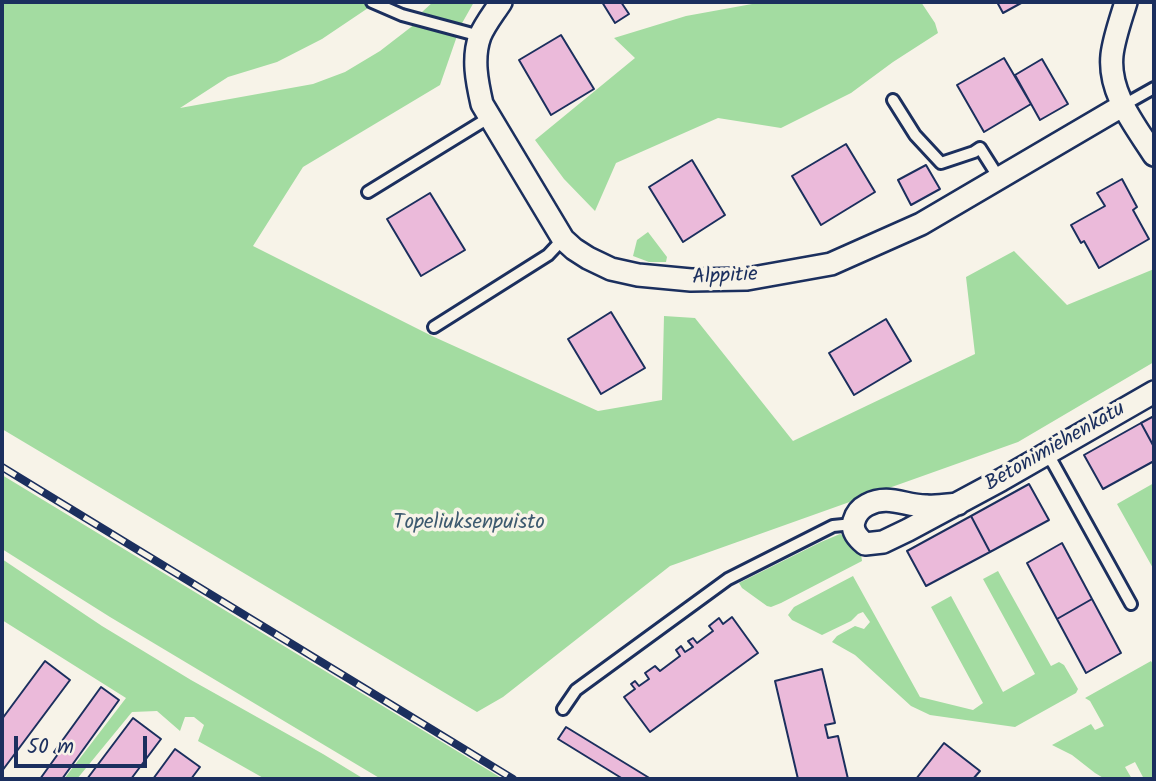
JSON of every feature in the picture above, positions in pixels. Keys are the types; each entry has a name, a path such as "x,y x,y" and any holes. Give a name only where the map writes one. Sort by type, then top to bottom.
{"street":[{"name":"Alppitie","path":"501,2 480,36 476,80 482,104 563,239 588,258 611,269 638,275 691,281 756,278 831,264 920,224 1122,106"},
{"path":"1126,2 1107,49 1112,56 1114,84 1122,106 1154,155"},
{"name":"Betonimiehenkatu","path":"958,504 926,506 887,499 876,501 857,514 853,524 857,537 865,544 883,542 958,504 1154,392"}],"lane":[{"path":"372,2 402,15 480,36"},
{"path":"1122,106 1154,88"},
{"path":"892,100 915,135 941,163 980,148 999,178"},
{"path":"368,192 490,117"},
{"path":"434,327 548,255 563,239"},
{"path":"1044,454 1053,463 1131,604"},
{"path":"563,709 576,690 728,579 833,526 853,524"}],"green space":[{"name":"Topeliuksenpuisto","path":"2,2 377,2 322,39 277,62 228,77 180,108 313,84 345,72 380,51 415,24 457,36 440,85 303,167 253,246 432,336 598,411 662,400 664,316 695,318 793,441 975,354 966,277 1014,251 1067,305 1154,269 1154,362 1018,442 670,566 503,697 477,712 2,429"},
{"path":"433,2 474,2 461,25 422,12"},
{"path":"763,2 921,2 935,23 938,33 851,93 781,128 718,118 616,163 595,211 564,179 535,140 635,58 614,38 686,16"},
{"path":"648,232 667,257 666,262 649,262 633,256 637,240"},
{"path":"2,475 503,779 381,779 110,617 2,549"},
{"path":"1154,483 1154,570 1117,504"},
{"path":"840,534 855,544 862,561 781,603 767,606 739,583 821,542"},
{"path":"2,559 102,626 364,779 265,779 198,741 204,725 194,717 185,717 180,731 157,711 132,712 77,779 64,779 126,698 2,620"},
{"path":"998,571 1051,666 1059,662 1064,665 1078,689 1076,693 1015,727 930,715 911,706 855,655 832,642 855,626 864,629 870,622 863,612 822,635 792,620 788,615 794,607 853,576 920,697 973,710 983,703 931,607 951,596 1003,692 1035,674 983,579"},
{"path":"1151,661 1154,666 1154,779 1144,779 1135,762 1125,767 1132,779 1105,779 1072,755 1052,745 1091,724 1095,730 1104,726 1090,701 1085,698"}],"building":[{"path":"602,2 621,2 629,14 615,23"},
{"path":"997,2 1023,2 1003,13"},
{"path":"561,35 594,89 551,115 519,60"},
{"path":"1004,58 1031,104 984,132 957,85"},
{"path":"1042,59 1068,104 1040,120 1015,75"},
{"path":"846,144 875,192 821,225 792,176"},
{"path":"692,160 725,215 683,242 649,187"},
{"path":"926,165 940,189 911,205 898,180"},
{"path":"1122,179 1137,207 1133,210 1149,239 1099,268 1084,241 1081,243 1071,225 1105,206 1097,193"},
{"path":"430,193 465,250 421,276 387,219"},
{"path":"611,312 645,368 601,394 568,339"},
{"path":"886,319 911,361 854,395 829,353"},
{"path":"1154,416 1154,447 1141,423"},
{"path":"1141,423 1154,447 1154,461 1103,489 1084,455"},
{"path":"1029,484 1049,520 990,552 971,516"},
{"path":"971,516 990,552 926,586 907,551"},
{"path":"1062,543 1092,599 1057,619 1027,563"},
{"path":"1092,599 1121,653 1086,673 1057,619"},
{"path":"732,617 758,653 650,732 624,697 635,689 631,684 635,681 639,686 649,679 645,673 655,666 660,671 680,656 676,650 681,646 685,652 693,647 688,641 693,638 697,643 713,631 709,626 719,618 723,624"},
{"path":"45,661 70,680 2,771 2,719"},
{"path":"822,669 835,723 825,725 828,738 838,736 848,779 798,779 775,681"},
{"path":"101,687 119,700 62,779 40,779 58,754 54,752"},
{"path":"133,718 161,739 131,779 87,779"},
{"path":"566,727 651,779 623,779 558,739"},
{"path":"944,743 980,771 973,779 916,779"},
{"path":"175,749 200,767 191,779 153,779"}],"railway":[{"path":"2,467 513,779"}]}
